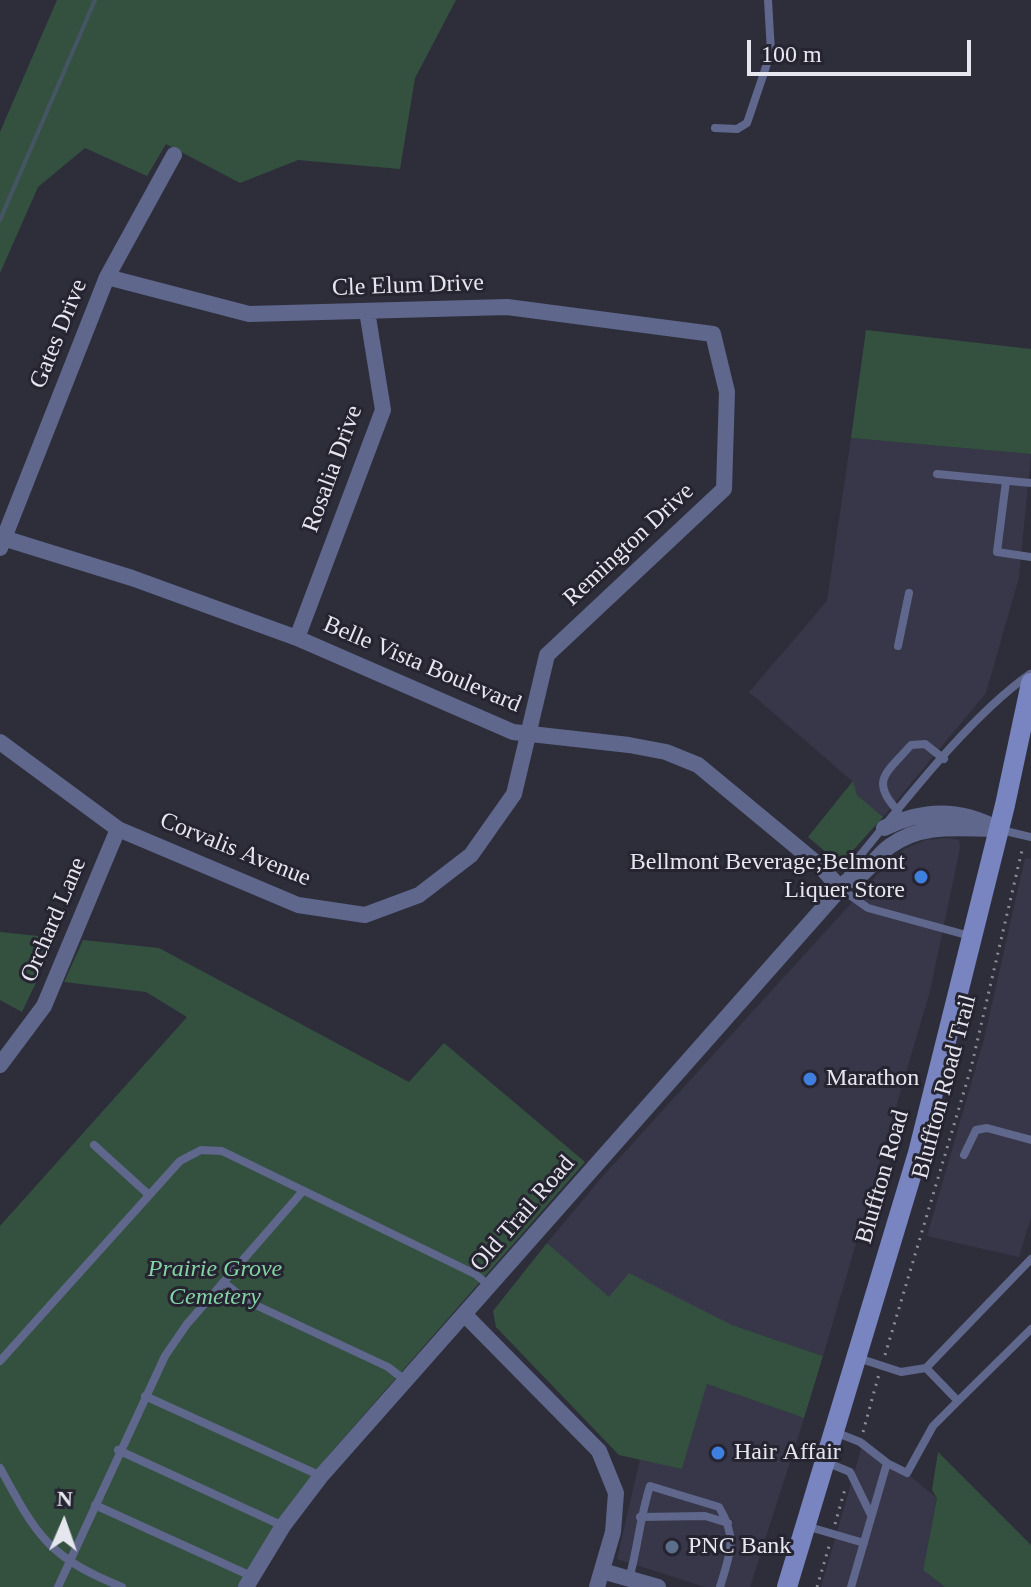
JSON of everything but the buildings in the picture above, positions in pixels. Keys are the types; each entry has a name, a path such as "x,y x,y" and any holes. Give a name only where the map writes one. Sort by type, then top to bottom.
{"main road":[{"name":"Bluffton Road","path":"787,1587 918,1153 999,829 1030,685"}],"street":[{"name":"Gates Drive","path":"1,541 107,277 174,155"},
{"name":"Cle Elum Drive","path":"107,277 249,314 507,307 713,334"},
{"name":"Rosalia Drive","path":"297,638 383,410 367,311"},
{"name":"Remington Drive","path":"531,734 547,655 724,489 727,392 713,334"},
{"name":"Belle Vista Boulevard","path":"1,541 132,578 297,638 513,732 641,748 698,765 844,885"},
{"name":"Corvalis Avenue","path":"0,742 118,829 298,905 365,915 419,895 471,855 514,794 531,734"},
{"path":"884,828 916,816 953,812 976,817 999,829"},
{"name":"Old Trail Road","path":"249,1582 283,1526 321,1476 466,1316 844,885 858,879 887,848 928,828 999,829"},
{"name":"Orchard Lane","path":"0,1065 44,1006 118,829"},
{"path":"466,1316 599,1451 616,1493 613,1532 599,1579 629,1579 658,1587"}],"lane":[{"path":"715,128 737,129 747,123 771,52 768,0"},
{"path":"937,474 1031,483"},
{"path":"1006,481 997,552 1031,557"},
{"path":"898,646 909,593"},
{"name":"Old Trail Road","path":"844,885 849,869 1004,692 1030,685"},
{"path":"898,811 882,794 881,786 883,777 911,745 925,744 944,759"},
{"path":"999,829 1029,836"},
{"path":"844,885 868,908 972,937"},
{"path":"964,1155 976,1130 987,1128 1031,1140"},
{"path":"94,1145 149,1195"},
{"path":"0,1361 180,1161 191,1153 211,1149 222,1151 475,1274 491,1287"},
{"path":"58,1587 118,1450 175,1341 303,1191"},
{"path":"857,1358 901,1372 926,1368 1031,1259"},
{"path":"223,1282 247,1301 388,1367 406,1381"},
{"path":"834,1432 860,1442 887,1463 907,1473 933,1426 1031,1329"},
{"path":"926,1368 958,1401"},
{"path":"145,1396 321,1476"},
{"path":"118,1450 283,1526"},
{"path":"825,1461 850,1472 872,1516"},
{"path":"851,1587 887,1463"},
{"path":"0,1468 43,1539 68,1563 122,1587"},
{"path":"629,1579 640,1543 640,1517 650,1486 719,1507 729,1523 733,1543 720,1587"},
{"path":"95,1505 249,1582"},
{"path":"640,1517 705,1516 729,1523"},
{"path":"806,1525 864,1543"}],"path":[{"name":"Bluffton Road Trail","path":"882,1366 971,1068 1005,932 1012,882 1029,836"}],"shaded area":[{"path":"851,438 1031,454 1019,577 986,693 883,817 857,795 852,781 749,692 827,601"},
{"path":"926,840 959,840 960,848 930,991 823,1356 732,1325 609,1298 547,1243 602,1177 876,876 904,849"},
{"path":"1025,858 1031,859 1031,1217 1019,1257 927,1236 984,1039"},
{"path":"707,1384 804,1418 750,1587 705,1587 617,1559 640,1459 682,1469"},
{"path":"864,1439 937,1498 923,1570 945,1587 821,1587"}],"green space":[{"path":"57,0 456,0 415,78 400,169 298,160 240,183 166,144 147,176 85,148 38,187 0,273 0,132"},
{"path":"866,330 1031,349 1031,454 851,438"},
{"path":"853,781 857,795 883,817 846,858 833,858 808,837"},
{"path":"0,932 57,938 22,1012 0,1000"},
{"name":"Prairie Grove Cemetery","path":"83,940 159,948 409,1082 444,1043 585,1162 327,1457 269,1536 238,1587 0,1587 0,1226 187,1017 146,992 64,982"},
{"path":"547,1243 609,1297 629,1273 732,1325 823,1356 804,1418 707,1384 682,1469 619,1455 496,1327 493,1311"},
{"path":"938,1452 1031,1545 1031,1587 945,1587 923,1570 937,1498 932,1490"}],"waterway":[{"path":"0,220 95,0"}],"place":[{"name":"Bellmont Beverage;Belmont Liquer Store","path":"921,877"},
{"name":"Marathon","path":"810,1079"},
{"name":"Hair Affair","path":"718,1453"},
{"name":"PNC Bank","path":"672,1547"}]}
